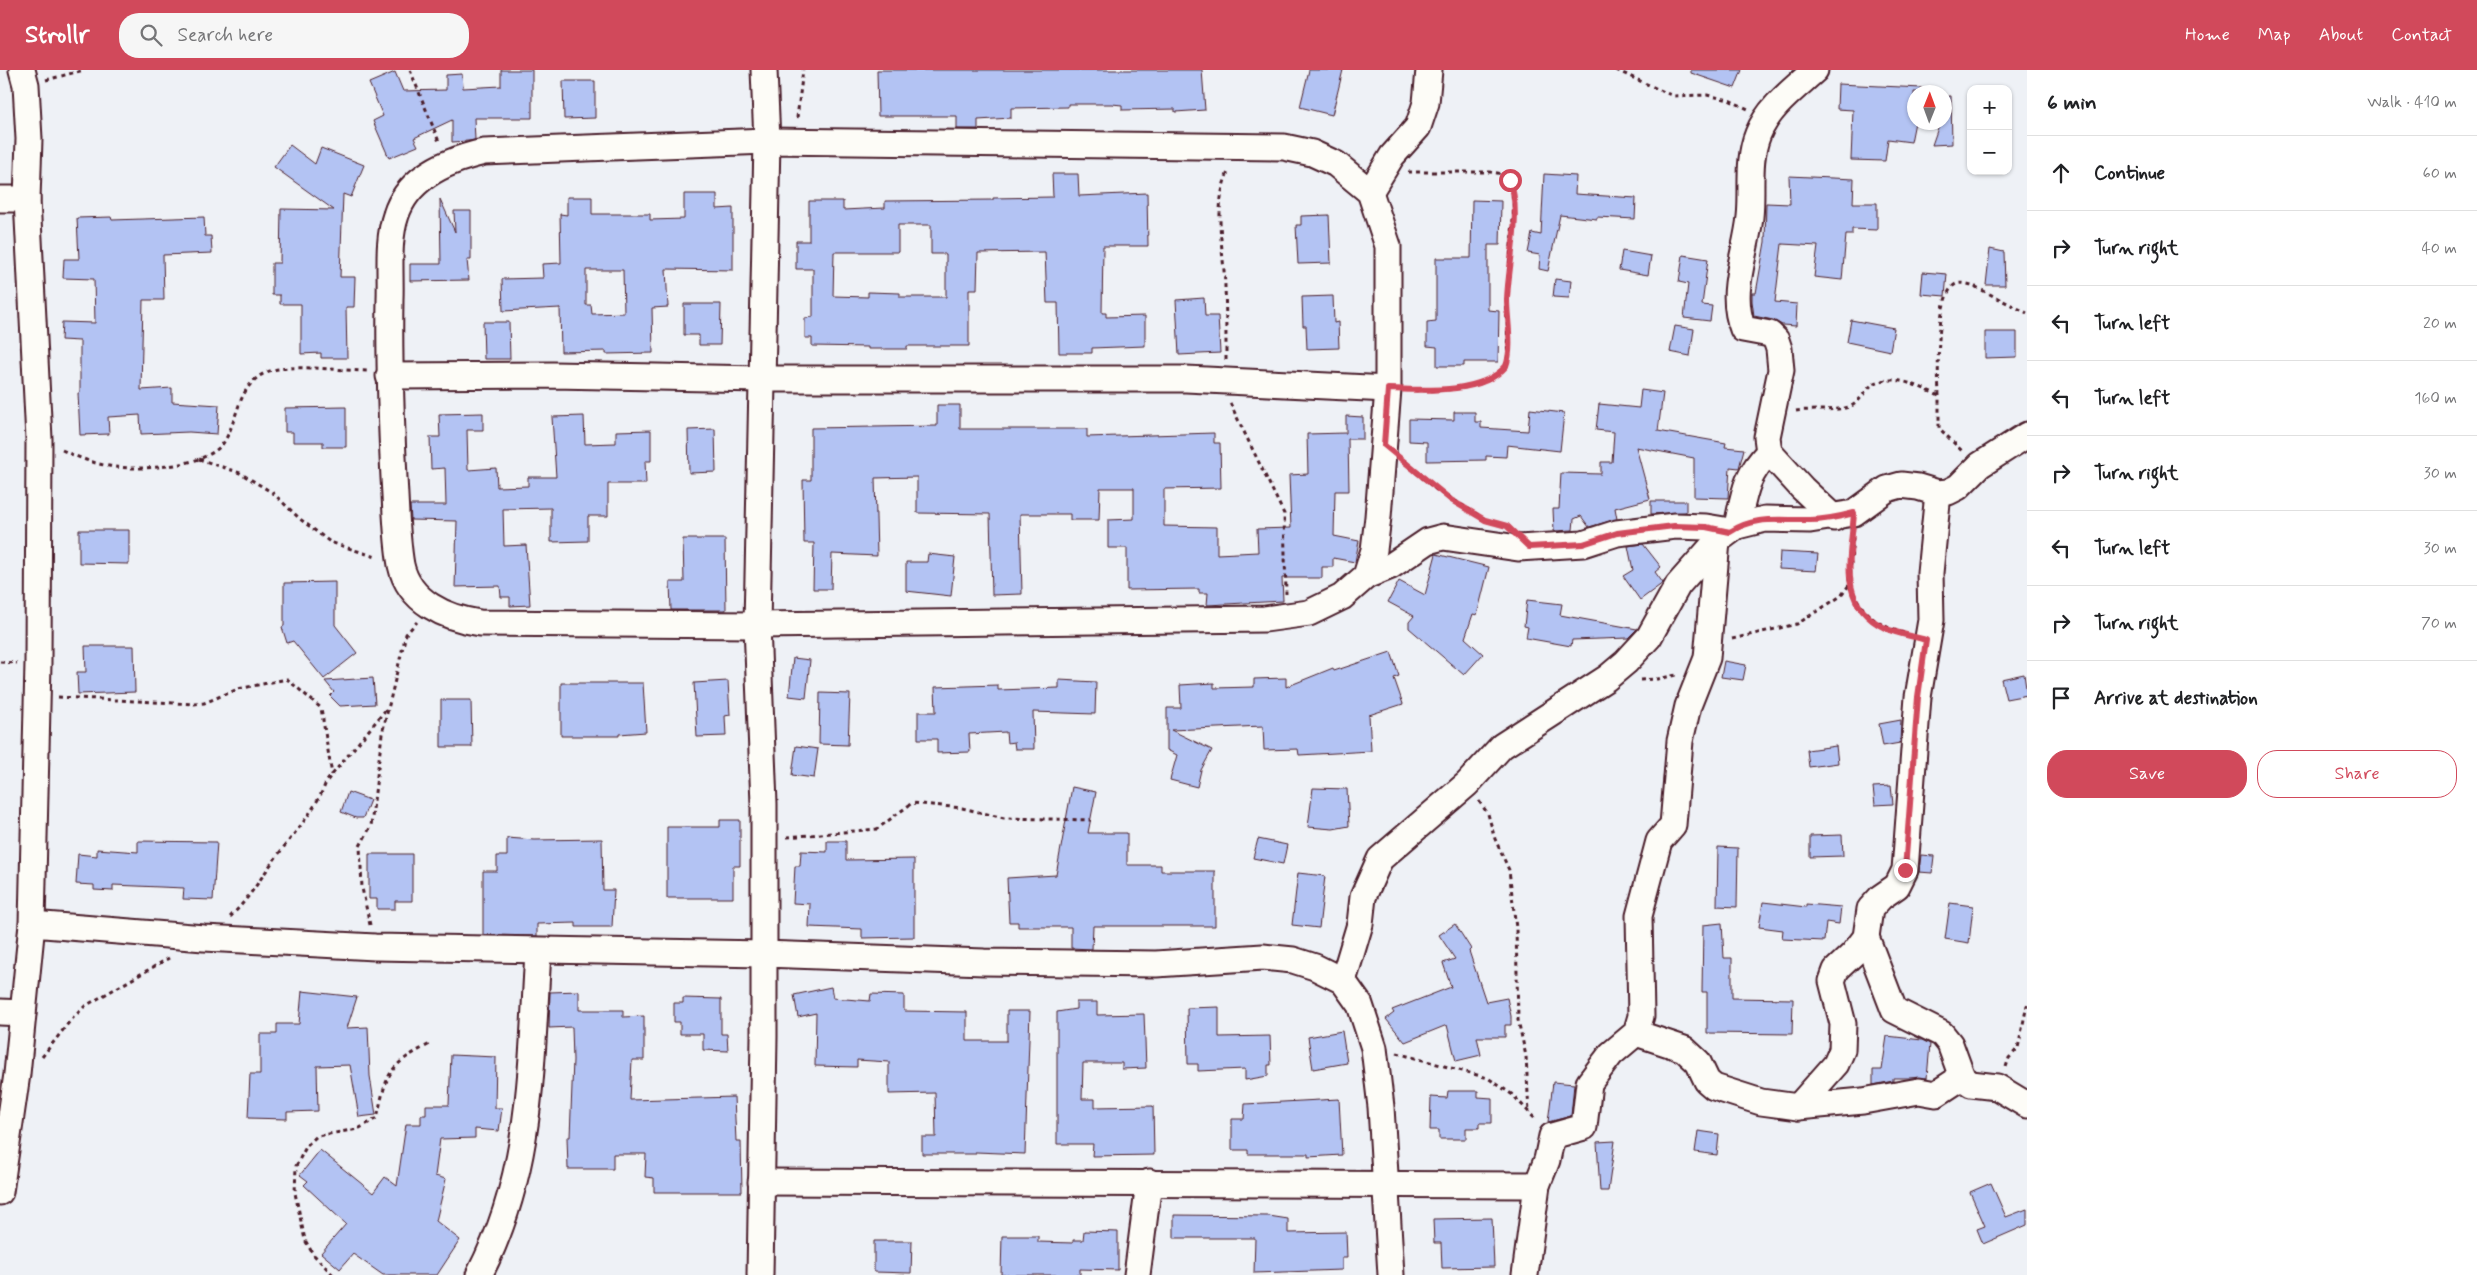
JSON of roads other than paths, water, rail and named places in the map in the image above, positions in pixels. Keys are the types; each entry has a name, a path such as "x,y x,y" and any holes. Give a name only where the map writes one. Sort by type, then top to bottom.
{"street":[{"path":"760,1275 764,838 757,625 767,141 764,70"},
{"path":"1366,576 1374,550 1378,517 1388,389 1388,246 1375,183 1392,156 1418,127 1426,103 1429,70"},
{"path":"1815,70 1770,110 1757,136 1751,165 1750,218 1737,284 1738,311 1743,329 1770,334 1776,340 1779,349 1782,370 1769,424 1767,437 1769,452 1802,488 1844,516"},
{"path":"0,1192 17,1074 11,1012 32,924 38,663 39,439 27,199 29,140 24,78"},
{"path":"1375,183 1312,153 1284,147 1243,145 767,141 484,152 457,158 431,172 409,192 396,215 391,243 389,374 403,577 430,608 460,620 480,623 757,625 1286,617 1309,613 1342,597 1366,576 1391,566 1428,541 1443,537 1518,548 1583,544 1617,533 1674,526 1706,527 1728,533"},
{"path":"0,199 27,199"},
{"path":"389,374 553,375 761,380 1226,380 1388,389"},
{"path":"1343,981 1360,924 1362,897 1380,859 1467,784 1502,746 1607,678 1649,637 1678,584 1728,533 1765,519 1810,520 1844,516 1887,489 1901,485 1918,487 1938,493 1958,487 1980,465 2027,435"},
{"path":"1525,1275 1538,1185 1547,1160 1552,1136 1584,1127 1589,1083 1611,1054 1636,1033 1641,1016 1639,916 1659,841 1673,825 1680,741 1688,706 1706,658 1728,533 1755,467 1769,452"},
{"path":"1938,493 1930,573 1931,620 1926,640 1918,697 1905,870 1897,886 1881,897 1870,909 1866,937 1891,1006 1898,1013 1927,1024 1942,1034 1950,1044 1962,1077 1971,1084 1991,1088 1997,1087 2027,1105"},
{"path":"32,924 204,938 375,947 538,952 764,954 984,962 1156,964 1264,958 1293,960 1314,967 1343,981 1360,1005 1374,1048 1387,1186 1391,1275"},
{"path":"1798,1107 1836,1064 1839,1057 1844,1038 1843,1024 1832,981 1836,970 1866,937"},
{"path":"479,1275 489,1256 510,1199 523,1147 528,1112 538,952"},
{"path":"1636,1033 1684,1049 1698,1062 1707,1081 1724,1092 1762,1102 1798,1107 1863,1101 1919,1091 1936,1094 1962,1077"},
{"path":"761,1182 1149,1182 1387,1186 1538,1185"},
{"path":"1137,1275 1149,1182"}]}
